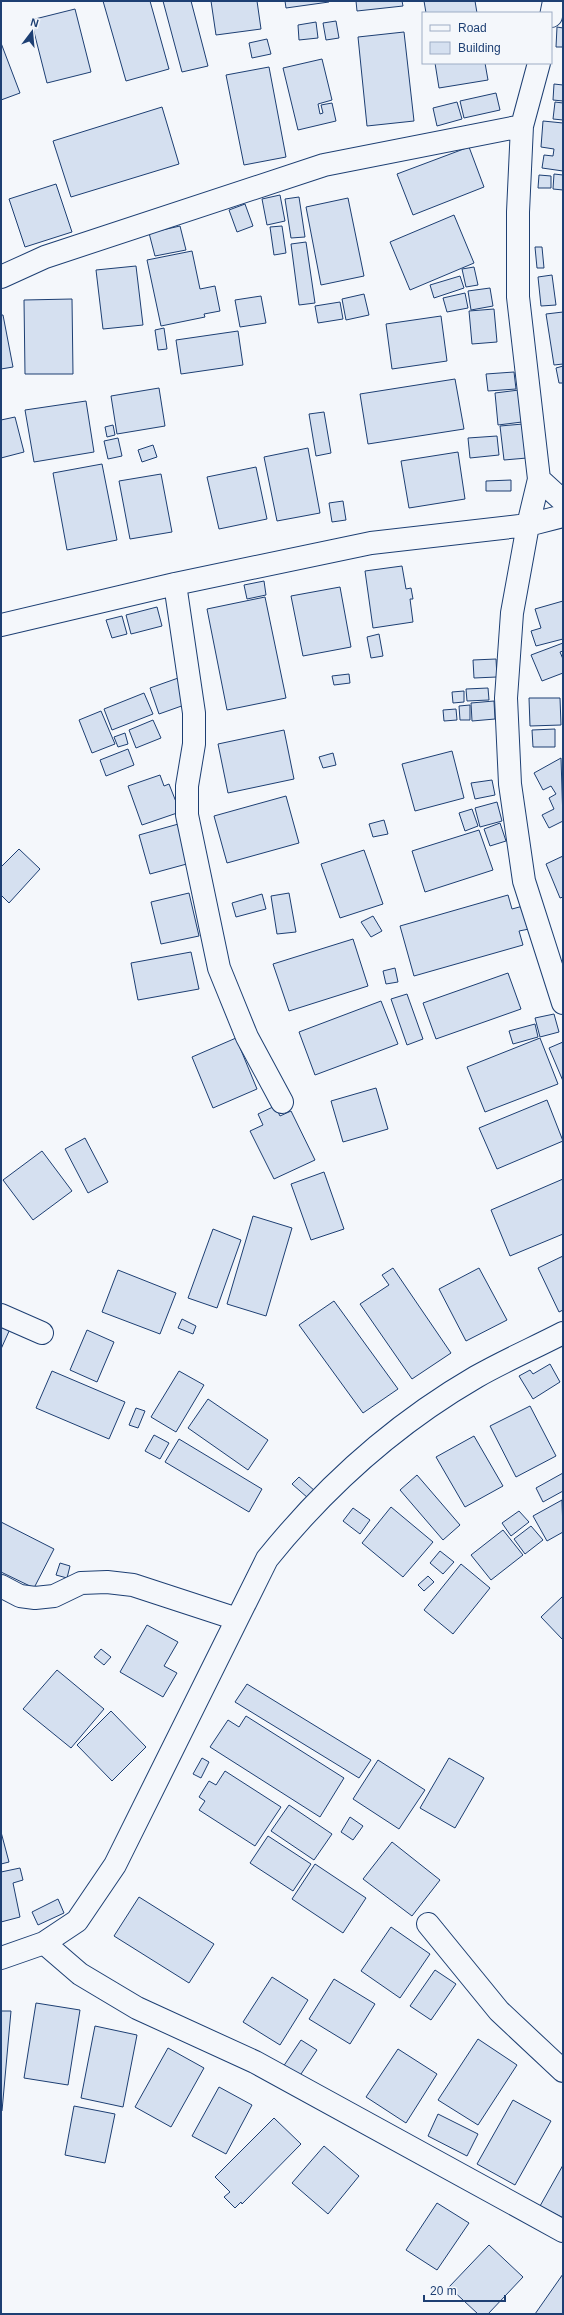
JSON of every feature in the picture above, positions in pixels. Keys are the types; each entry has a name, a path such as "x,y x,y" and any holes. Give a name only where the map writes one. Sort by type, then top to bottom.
{"street":[{"path":"539,64 522,126 518,212 518,297 539,479 528,525 512,613 507,682 510,784 524,881 563,1003"},
{"path":"1,277 45,257 324,165 522,126"},
{"path":"539,479 563,500"},
{"path":"1,625 175,584 371,543 528,525 563,516"},
{"path":"175,584 194,713 194,744 187,786 187,815 219,968 247,1037 282,1102"},
{"path":"1,1315 42,1333"},
{"path":"1,1958 44,1944 77,1921 116,1865 266,1559 295,1524 345,1473 411,1419 476,1377 563,1333"},
{"path":"1,1586 20,1596 35,1598 54,1596 81,1583 107,1582 133,1585 237,1619"},
{"path":"428,1924 499,2011 563,2071"},
{"path":"44,1944 80,1974 137,2008 255,2062 372,2128 444,2165 563,2232"}],"building":[{"path":"103,1 150,1 169,69 126,81"},
{"path":"163,1 191,1 208,66 182,72"},
{"path":"211,1 257,1 261,29 216,35"},
{"path":"285,1 329,1 329,2 286,8"},
{"path":"356,1 402,1 403,6 357,11"},
{"path":"424,1 475,1 477,12 426,12"},
{"path":"75,9 91,72 47,83 31,20"},
{"path":"336,21 339,38 326,40 323,23"},
{"path":"316,22 318,38 299,40 298,25"},
{"path":"557,27 563,28 563,47 556,47"},
{"path":"404,32 414,121 367,126 358,37"},
{"path":"267,39 271,54 252,58 249,43"},
{"path":"1,43 20,93 1,100"},
{"path":"322,59 332,100 318,104 320,114 323,113 321,105 332,103 336,121 298,130 283,68"},
{"path":"435,64 485,64 488,80 439,88"},
{"path":"269,67 286,157 244,165 226,75"},
{"path":"554,84 563,85 563,101 553,100"},
{"path":"496,93 500,110 464,118 460,101"},
{"path":"457,102 462,119 437,126 433,108"},
{"path":"555,102 563,103 563,120 553,119"},
{"path":"162,107 179,164 71,197 53,141"},
{"path":"543,121 563,123 563,171 542,168 544,155 553,156 554,149 541,147"},
{"path":"469,147 484,187 413,215 397,174"},
{"path":"554,174 563,175 563,190 553,189"},
{"path":"539,175 551,176 551,188 538,188"},
{"path":"56,184 72,232 25,247 9,199"},
{"path":"280,195 285,221 267,225 262,199"},
{"path":"299,197 305,237 291,238 285,199"},
{"path":"348,198 364,276 321,285 306,207"},
{"path":"245,204 253,226 237,232 229,210"},
{"path":"454,215 474,263 410,290 390,242"},
{"path":"180,226 186,250 155,256 149,233"},
{"path":"282,226 286,253 274,255 270,227"},
{"path":"306,242 315,303 299,305 291,244"},
{"path":"535,247 542,247 544,268 537,268"},
{"path":"192,251 200,289 215,286 220,311 204,314 205,317 161,326 147,260"},
{"path":"136,266 143,325 103,329 96,270"},
{"path":"474,267 478,285 466,287 462,269"},
{"path":"552,275 556,305 541,306 538,277"},
{"path":"460,276 464,288 434,298 430,285"},
{"path":"490,288 493,306 471,310 468,291"},
{"path":"465,293 468,308 447,312 443,298"},
{"path":"364,294 369,315 346,320 342,299"},
{"path":"261,296 266,323 240,327 235,300"},
{"path":"72,299 73,374 25,374 24,300"},
{"path":"340,302 343,319 318,323 315,306"},
{"path":"494,309 497,342 472,344 469,311"},
{"path":"563,312 563,364 554,365 546,314"},
{"path":"1,315 3,315 13,367 1,369"},
{"path":"441,316 447,361 392,369 386,324"},
{"path":"164,328 167,349 158,350 155,330"},
{"path":"238,331 243,365 181,374 176,340"},
{"path":"563,366 563,383 559,383 556,368"},
{"path":"514,372 516,389 488,391 486,374"},
{"path":"455,379 464,429 368,444 360,394"},
{"path":"159,388 165,426 117,434 111,396"},
{"path":"519,390 522,422 498,425 495,393"},
{"path":"86,401 94,452 34,462 25,410"},
{"path":"324,412 331,453 316,456 309,414"},
{"path":"15,417 24,452 1,458 1,420"},
{"path":"523,424 527,458 504,460 500,426"},
{"path":"113,425 115,435 107,437 105,427"},
{"path":"497,436 499,455 470,458 468,438"},
{"path":"118,438 122,456 108,459 104,441"},
{"path":"153,445 157,457 142,462 138,450"},
{"path":"308,448 320,513 277,521 264,457"},
{"path":"458,452 465,499 409,508 401,461"},
{"path":"102,464 117,540 67,550 53,473"},
{"path":"256,467 267,519 219,529 207,477"},
{"path":"161,474 172,532 130,539 119,481"},
{"path":"511,480 511,491 486,491 486,481"},
{"path":"343,501 346,520 332,522 329,503"},
{"path":"402,566 406,589 411,588 413,599 410,599 413,622 373,628 365,571"},
{"path":"264,581 266,595 247,599 244,585"},
{"path":"340,587 351,647 303,656 291,596"},
{"path":"265,597 286,698 227,710 207,609"},
{"path":"563,601 563,639 536,646 531,631 541,628 535,609"},
{"path":"157,607 162,626 131,634 126,615"},
{"path":"122,616 127,634 112,638 106,620"},
{"path":"379,634 383,656 371,658 367,637"},
{"path":"563,643 563,651 560,652 563,659 563,673 542,681 531,655"},
{"path":"496,659 497,677 474,678 473,660"},
{"path":"349,674 350,683 334,685 332,676"},
{"path":"181,677 190,703 159,714 150,688"},
{"path":"488,688 489,700 467,701 466,689"},
{"path":"464,691 464,702 453,703 452,692"},
{"path":"144,693 153,714 112,730 104,709"},
{"path":"529,698 560,698 561,725 530,726"},
{"path":"494,701 495,719 472,721 471,703"},
{"path":"470,705 470,720 460,720 459,706"},
{"path":"456,709 457,720 444,721 443,710"},
{"path":"101,711 115,744 92,753 79,720"},
{"path":"153,720 161,738 136,748 129,730"},
{"path":"555,729 555,747 533,747 532,730"},
{"path":"284,730 294,779 228,793 218,744"},
{"path":"125,733 128,744 118,747 114,737"},
{"path":"128,749 134,765 106,776 100,760"},
{"path":"452,751 464,798 415,811 402,764"},
{"path":"333,753 336,765 323,768 319,757"},
{"path":"561,758 563,821 549,828 542,815 554,809 549,798 556,794 551,786 543,790 534,773"},
{"path":"160,775 164,786 169,784 180,812 142,825 128,786"},
{"path":"492,780 495,795 475,799 471,783"},
{"path":"286,796 299,843 227,863 214,816"},
{"path":"497,802 502,821 480,827 475,808"},
{"path":"472,809 478,826 465,831 459,813"},
{"path":"384,820 388,834 373,837 369,824"},
{"path":"182,823 194,862 150,874 139,835"},
{"path":"500,823 506,841 490,846 484,829"},
{"path":"479,830 493,870 425,892 412,851"},
{"path":"19,849 40,869 9,903 1,895 1,867"},
{"path":"364,850 383,904 340,918 321,864"},
{"path":"563,856 563,897 560,898 546,864"},
{"path":"189,893 199,936 161,944 151,902"},
{"path":"289,893 296,932 277,934 271,896"},
{"path":"262,894 266,909 236,917 232,903"},
{"path":"508,895 512,909 523,906 529,929 519,931 523,945 414,976 400,926"},
{"path":"373,916 382,931 371,937 361,922"},
{"path":"353,939 368,986 289,1011 273,964"},
{"path":"191,952 199,989 138,1000 131,963"},
{"path":"395,968 398,982 386,984 383,971"},
{"path":"508,973 521,1009 436,1039 423,1003"},
{"path":"407,994 423,1039 407,1045 391,999"},
{"path":"381,1001 398,1044 315,1075 299,1032"},
{"path":"554,1014 559,1032 540,1037 535,1018"},
{"path":"535,1024 538,1037 513,1044 509,1031"},
{"path":"236,1038 257,1089 213,1108 192,1057"},
{"path":"540,1038 558,1084 485,1112 467,1067"},
{"path":"563,1042 563,1081 549,1048"},
{"path":"376,1088 388,1129 343,1142 331,1101"},
{"path":"547,1100 563,1141 497,1169 479,1128"},
{"path":"275,1106 280,1116 291,1111 315,1160 274,1179 250,1131 263,1125 258,1114"},
{"path":"85,1138 108,1182 88,1193 65,1149"},
{"path":"42,1151 72,1191 33,1220 3,1180"},
{"path":"324,1172 344,1229 311,1240 291,1184"},
{"path":"563,1179 563,1234 510,1256 491,1210"},
{"path":"253,1216 292,1228 266,1316 227,1304"},
{"path":"213,1229 241,1240 217,1308 188,1298"},
{"path":"563,1256 563,1310 559,1312 538,1268"},
{"path":"393,1268 451,1353 412,1379 360,1304 389,1285 382,1275"},
{"path":"479,1268 507,1320 466,1341 439,1289"},
{"path":"118,1270 176,1293 160,1334 102,1312"},
{"path":"334,1301 398,1389 363,1413 299,1325"},
{"path":"182,1319 196,1326 193,1334 178,1328"},
{"path":"1,1326 10,1329 1,1349"},
{"path":"87,1330 114,1342 97,1382 70,1370"},
{"path":"550,1364 560,1382 533,1399 519,1376 530,1370 533,1374"},
{"path":"52,1371 125,1402 109,1439 36,1408"},
{"path":"179,1371 204,1385 176,1432 151,1417"},
{"path":"208,1399 268,1440 248,1470 188,1428"},
{"path":"530,1406 556,1456 516,1477 490,1426"},
{"path":"136,1408 145,1411 138,1428 129,1425"},
{"path":"154,1435 169,1443 160,1459 145,1451"},
{"path":"474,1436 503,1486 465,1507 436,1457"},
{"path":"179,1439 262,1489 249,1512 165,1462"},
{"path":"563,1473 563,1491 543,1502 536,1488"},
{"path":"417,1475 460,1525 443,1540 400,1490"},
{"path":"299,1477 315,1491 308,1498 292,1484"},
{"path":"562,1500 563,1532 547,1541 533,1516"},
{"path":"391,1507 433,1542 403,1577 362,1543"},
{"path":"353,1508 370,1520 360,1534 343,1521"},
{"path":"519,1511 529,1522 511,1536 502,1523"},
{"path":"1,1522 54,1549 34,1588 1,1572"},
{"path":"531,1526 543,1540 525,1554 514,1539"},
{"path":"503,1530 523,1555 491,1580 471,1555"},
{"path":"440,1551 454,1562 443,1574 430,1563"},
{"path":"60,1563 70,1566 67,1578 56,1575"},
{"path":"461,1564 490,1588 453,1634 424,1610"},
{"path":"428,1576 434,1582 424,1591 418,1585"},
{"path":"563,1596 563,1640 541,1617"},
{"path":"147,1625 178,1642 164,1666 177,1673 163,1697 120,1672"},
{"path":"101,1649 111,1657 104,1665 94,1657"},
{"path":"57,1670 104,1709 71,1748 23,1709"},
{"path":"247,1684 371,1760 359,1778 235,1702"},
{"path":"111,1711 146,1747 112,1781 77,1745"},
{"path":"246,1716 344,1778 320,1817 210,1747 228,1720 239,1727"},
{"path":"202,1758 209,1762 201,1778 193,1774"},
{"path":"449,1758 484,1778 455,1828 420,1808"},
{"path":"378,1760 425,1790 399,1829 353,1799"},
{"path":"225,1771 281,1807 255,1846 199,1810 205,1801 199,1797 209,1781 216,1785"},
{"path":"289,1805 332,1834 314,1860 271,1831"},
{"path":"350,1817 363,1826 353,1840 341,1832"},
{"path":"1,1832 9,1862 1,1864"},
{"path":"268,1836 311,1864 293,1891 250,1863"},
{"path":"392,1842 440,1880 412,1916 363,1879"},
{"path":"315,1864 366,1898 343,1933 292,1899"},
{"path":"20,1868 23,1880 13,1883 20,1917 1,1922 1,1872"},
{"path":"139,1897 214,1944 189,1983 114,1936"},
{"path":"58,1899 64,1913 38,1925 32,1912"},
{"path":"391,1927 430,1954 400,1998 361,1971"},
{"path":"435,1970 456,1984 431,2020 410,2006"},
{"path":"272,1977 308,2000 280,2045 243,2022"},
{"path":"334,1979 375,2004 350,2044 309,2019"},
{"path":"36,2003 80,2010 68,2085 24,2078"},
{"path":"1,2011 11,2011 2,2111 1,2111"},
{"path":"95,2026 137,2035 123,2107 81,2098"},
{"path":"478,2039 517,2065 478,2125 438,2100"},
{"path":"301,2040 317,2050 299,2077 283,2067"},
{"path":"168,2048 204,2068 171,2127 135,2107"},
{"path":"398,2049 437,2074 406,2123 366,2097"},
{"path":"219,2087 252,2105 226,2154 192,2136"},
{"path":"513,2100 551,2121 515,2185 477,2164"},
{"path":"74,2106 115,2114 105,2163 65,2155"},
{"path":"438,2114 478,2134 467,2156 428,2136"},
{"path":"274,2118 301,2144 242,2204 241,2202 235,2208 224,2197 230,2192 215,2177"},
{"path":"324,2146 359,2176 328,2214 292,2183"},
{"path":"563,2165 563,2218 540,2206"},
{"path":"437,2203 469,2223 437,2270 406,2250"},
{"path":"489,2245 523,2277 488,2314 478,2314 449,2287"},
{"path":"563,2274 563,2314 535,2314"}]}
